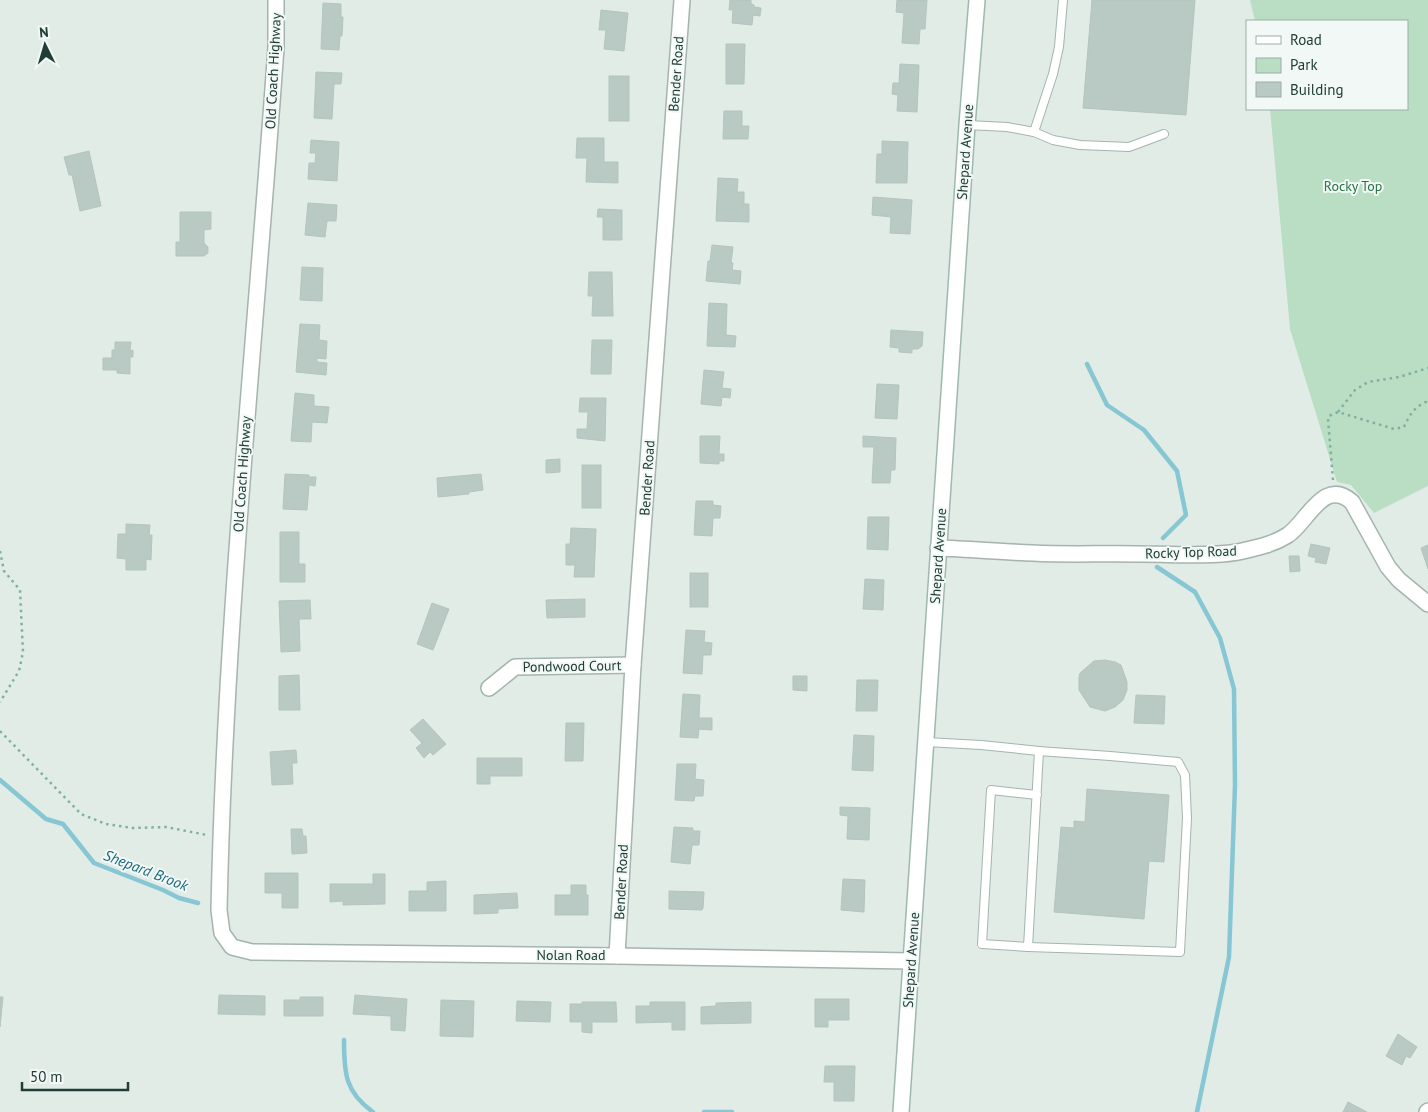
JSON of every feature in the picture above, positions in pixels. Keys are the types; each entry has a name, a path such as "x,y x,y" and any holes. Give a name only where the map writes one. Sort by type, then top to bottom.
{"street":[{"name":"Old Coach Highway","path":"232,946 222,933 219,910 224,748 235,570 276,56 276,0"},
{"name":"Bender Road","path":"617,956 633,665 682,0"},
{"name":"Shepard Avenue","path":"901,1112 938,548 977,0"},
{"name":"Rocky Top Road","path":"938,548 1082,554 1207,555 1234,552 1269,545 1279,540 1298,525 1323,498 1334,494"},
{"path":"1334,494 1346,496 1352,502 1388,567 1399,580 1428,604"},
{"name":"Pondwood Court","path":"489,688 515,667 633,665"},
{"name":"Nolan Road","path":"232,946 252,952 617,956 911,962"}],"lane":[{"path":"1034,132 1059,47 1063,0"},
{"path":"967,125 1007,127 1034,132 1053,140 1080,145 1129,147 1164,134"},
{"path":"926,742 1178,762 1185,775 1187,818 1180,952 982,944 991,790 1037,795"},
{"path":"1028,947 1038,751"}],"path":[{"path":"1334,494 1329,416 1338,412 1355,390 1368,382 1400,377 1428,368"},
{"path":"1338,412 1394,429 1404,427 1418,406 1426,402 1428,405"},
{"path":"0,551 4,571 20,590 24,652 19,671 0,702"},
{"path":"0,731 81,814 106,824 133,828 166,827 199,834 221,836"}],"green space":[{"name":"Rocky Top","path":"1250,0 1428,0 1428,486 1374,513 1351,485 1337,482 1290,329 1270,110 1408,110 1408,20 1255,20"}],"building":[{"path":"730,0 751,0 751,4 754,7 761,8 760,16 753,15 752,25 732,23 733,10 729,10"},
{"path":"897,0 927,0 925,29 920,29 919,44 902,43 904,13 896,12"},
{"path":"1092,0 1195,0 1186,115 1083,108"},
{"path":"323,3 341,4 341,17 343,17 339,50 321,49"},
{"path":"601,10 628,13 624,51 604,49 606,30 599,30"},
{"path":"726,44 745,44 744,84 726,84"},
{"path":"900,64 919,65 917,112 897,111 898,95 892,94 893,83 899,83"},
{"path":"316,72 342,73 341,84 334,84 332,119 314,118"},
{"path":"609,76 629,76 629,121 609,121"},
{"path":"724,111 742,111 742,126 749,126 748,139 723,139"},
{"path":"577,138 604,138 604,162 618,162 618,183 586,182 587,158 576,158"},
{"path":"311,140 339,142 337,181 308,179 309,163 315,163 316,153 310,153"},
{"path":"882,141 908,142 907,183 876,183 877,154 882,154"},
{"path":"89,151 101,206 80,211 72,175 69,175 64,157"},
{"path":"718,178 738,179 737,192 744,192 744,204 749,204 749,222 716,221"},
{"path":"873,197 912,200 910,234 890,233 891,217 872,215"},
{"path":"308,203 337,205 336,221 327,221 325,237 305,235"},
{"path":"598,209 622,210 622,240 603,240 603,217 597,217"},
{"path":"180,212 211,212 211,229 204,230 204,243 208,247 208,253 204,256 176,256 176,242 180,242"},
{"path":"712,245 733,247 732,270 741,271 740,284 706,281"},
{"path":"302,267 323,268 322,301 300,300"},
{"path":"589,272 612,272 613,316 592,316 593,296 588,296"},
{"path":"709,303 727,304 726,335 736,336 735,347 707,346"},
{"path":"300,324 320,325 319,340 327,341 326,359 317,358 317,362 327,363 326,375 296,372"},
{"path":"891,330 923,332 922,346 918,349 912,349 912,353 899,352 899,348 890,347"},
{"path":"592,340 612,340 611,374 591,374"},
{"path":"115,342 131,342 130,351 133,350 133,357 130,357 130,374 117,373 117,370 103,370 103,358 112,358"},
{"path":"704,370 724,372 722,388 731,389 730,398 722,397 721,406 701,404"},
{"path":"877,384 899,385 897,419 875,418"},
{"path":"295,393 314,395 314,406 329,407 327,423 312,422 311,442 291,441"},
{"path":"580,398 606,398 605,441 577,438 577,429 587,429 588,412 579,412"},
{"path":"700,436 720,436 719,454 724,454 724,461 719,461 719,464 700,463"},
{"path":"863,436 896,438 895,470 891,470 890,483 872,483 874,447 863,447"},
{"path":"560,459 560,472 546,473 546,460"},
{"path":"582,465 601,465 601,508 582,508"},
{"path":"285,474 316,477 315,486 309,485 307,510 283,509"},
{"path":"481,474 483,490 469,492 469,494 438,497 437,478"},
{"path":"696,501 713,501 713,505 721,506 720,518 713,518 712,536 694,535"},
{"path":"868,517 889,517 888,550 867,549"},
{"path":"126,524 150,525 149,535 152,535 151,560 146,559 146,570 126,570 126,559 117,558 118,534 126,534"},
{"path":"571,528 596,529 594,577 574,577 575,565 566,565 566,544 570,544"},
{"path":"280,532 299,532 299,564 305,564 305,582 280,582"},
{"path":"1311,544 1330,548 1326,564 1315,562 1316,558 1308,556"},
{"path":"1428,545 1428,569 1421,548"},
{"path":"1289,556 1299,556 1300,571 1290,572"},
{"path":"690,573 708,573 708,607 690,607"},
{"path":"865,579 884,580 883,610 863,609"},
{"path":"585,599 585,617 547,618 546,600"},
{"path":"310,600 311,619 299,619 300,651 281,652 279,601"},
{"path":"432,603 449,609 433,650 417,644"},
{"path":"686,630 705,631 704,642 712,643 711,655 703,655 702,674 683,673"},
{"path":"1105,660 1121,665 1127,682 1127,690 1123,700 1115,707 1105,711 1090,707 1079,690 1079,677 1080,673 1094,661"},
{"path":"299,675 300,710 279,710 279,676"},
{"path":"793,676 807,676 807,691 793,690"},
{"path":"857,680 878,680 877,711 856,711"},
{"path":"683,694 700,695 699,718 712,718 712,730 699,729 698,738 680,737"},
{"path":"1136,695 1165,696 1164,724 1134,723"},
{"path":"423,719 446,744 433,755 430,752 424,758 416,748 422,743 410,730"},
{"path":"566,723 584,723 583,761 565,761"},
{"path":"854,735 874,736 873,771 852,770"},
{"path":"296,750 297,763 292,763 293,784 272,785 270,752"},
{"path":"477,758 522,758 522,776 490,776 490,784 477,784"},
{"path":"677,764 696,764 695,779 704,780 703,796 695,796 694,801 675,800"},
{"path":"1087,789 1169,795 1164,862 1149,861 1144,919 1054,912 1061,827 1074,828 1074,821 1085,822"},
{"path":"840,807 870,808 869,840 847,839 848,816 840,815"},
{"path":"674,827 693,828 693,831 700,831 699,845 692,845 690,864 671,862"},
{"path":"291,829 302,829 303,836 306,836 307,853 292,854"},
{"path":"265,873 298,873 298,908 282,908 282,893 265,893"},
{"path":"373,874 385,874 385,904 343,905 343,901 330,902 330,884 373,884"},
{"path":"843,879 865,880 864,912 841,910"},
{"path":"446,881 446,911 409,911 409,891 427,891 427,882"},
{"path":"571,885 586,885 588,915 555,915 555,895 571,895"},
{"path":"669,891 704,892 702,910 669,909"},
{"path":"517,893 518,908 498,909 498,913 474,914 474,895"},
{"path":"219,995 265,996 265,1015 218,1014"},
{"path":"355,995 407,999 405,1031 391,1030 391,1016 353,1014"},
{"path":"0,997 3,997 0,1027"},
{"path":"300,997 323,997 323,1016 284,1016 284,1000 300,1000"},
{"path":"815,999 849,999 849,1020 828,1020 828,1027 815,1027"},
{"path":"441,1000 474,1001 473,1037 440,1036"},
{"path":"517,1001 551,1002 550,1022 516,1021"},
{"path":"582,1002 616,1002 617,1022 592,1022 592,1033 582,1032 582,1022 570,1022 570,1004 582,1004"},
{"path":"650,1002 685,1002 685,1030 672,1030 672,1022 636,1023 636,1006 650,1006"},
{"path":"751,1002 751,1023 701,1024 701,1007 716,1006 716,1003"},
{"path":"1398,1034 1417,1047 1410,1058 1406,1056 1402,1065 1386,1056"},
{"path":"825,1066 855,1066 854,1101 834,1101 834,1082 824,1082"},
{"path":"1348,1102 1367,1112 1343,1112"}],"waterway":[{"path":"1087,364 1107,405 1144,430 1177,471 1186,515 1163,538"},
{"path":"1157,567 1195,592 1220,638 1234,689 1235,785 1229,957 1197,1112"},
{"name":"Shepard Brook","path":"0,780 46,819 63,824 94,863 179,898 198,903"},
{"name":"Shepard Brook","path":"344,1040 348,1081 357,1097 373,1112"},
{"name":"Shepard Brook","path":"704,1112 732,1112"}]}
